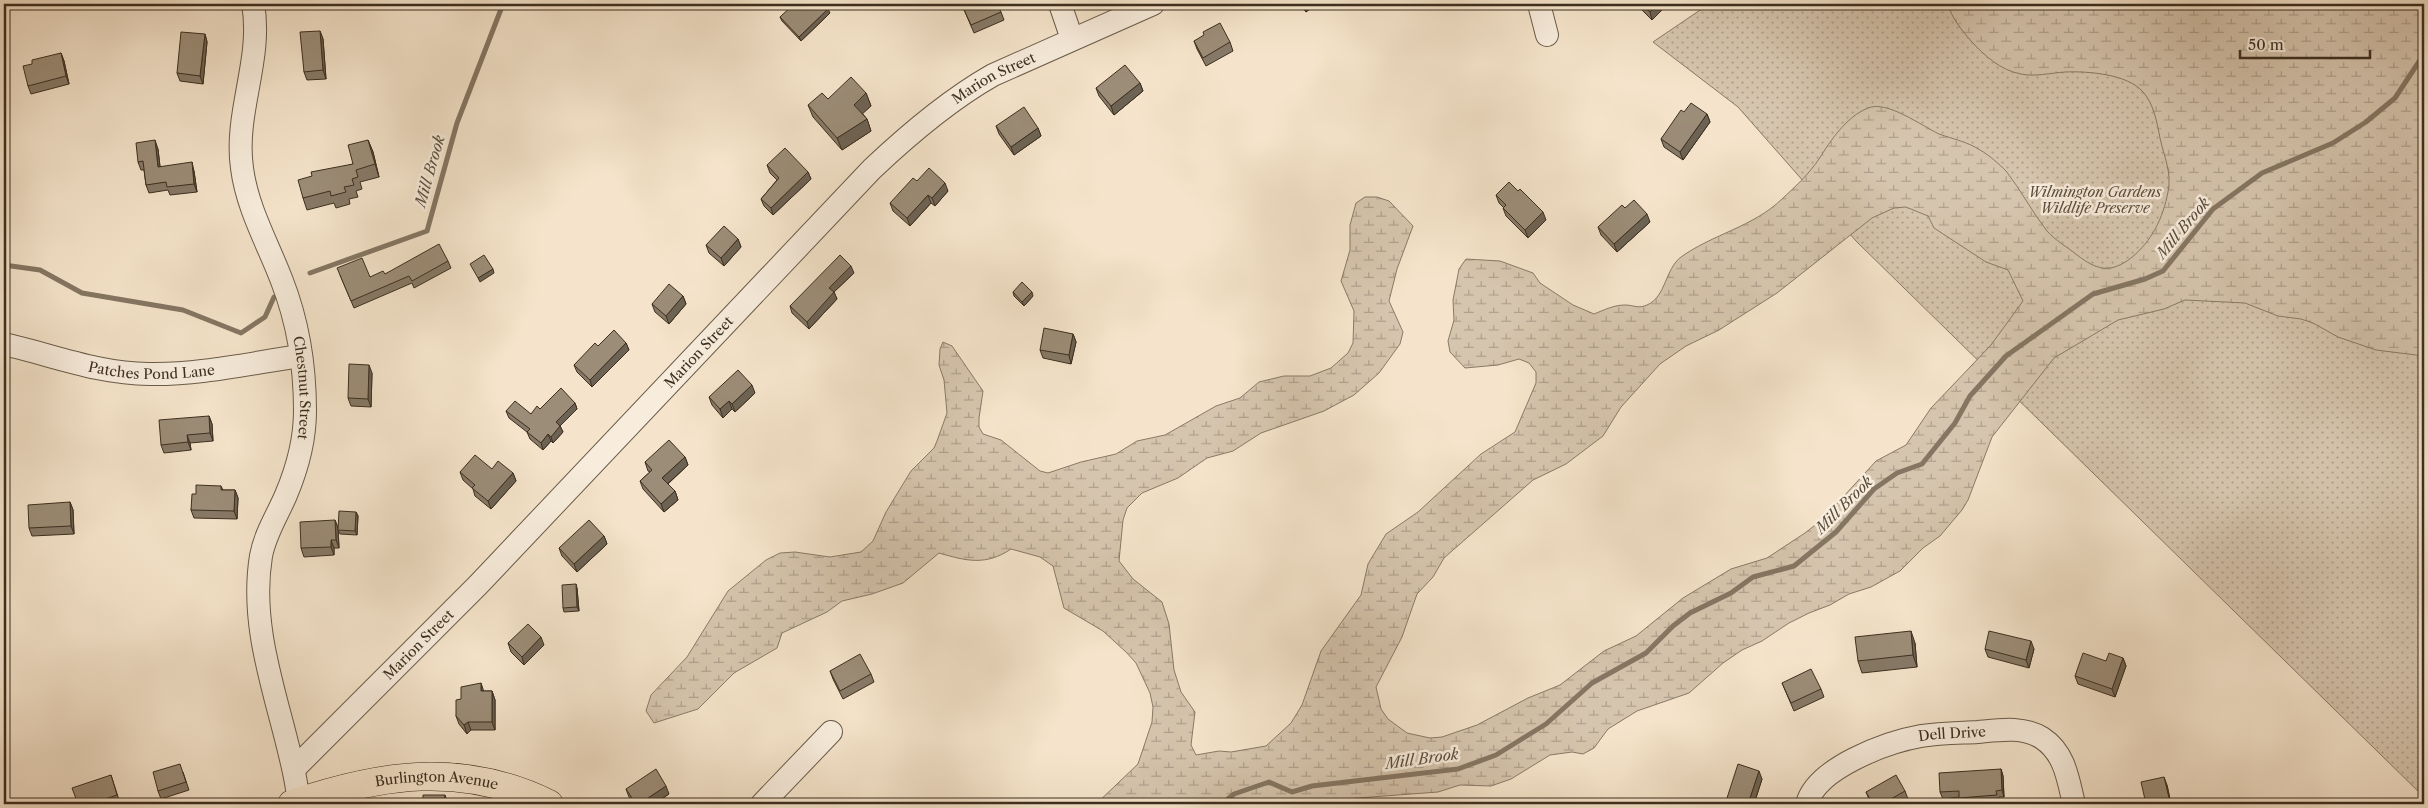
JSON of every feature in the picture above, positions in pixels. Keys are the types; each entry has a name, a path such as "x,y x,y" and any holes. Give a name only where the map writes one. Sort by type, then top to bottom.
{"main road":[{"name":"Burlington Avenue","path":"297,803 380,780 435,776 487,781 531,795 549,804"}],"street":[{"name":"Chestnut Street","path":"253,4 255,39 241,137 242,170 254,212 290,305 301,356 305,412 302,444 289,487 263,548 259,592 266,662 294,769 297,803"},
{"path":"1060,4 1072,39"},
{"name":"Marion Street","path":"294,769 431,634 858,184 909,134 981,82 1072,39 1153,4"},
{"path":"1539,4 1547,35"},
{"name":"Patches Pond Lane","path":"4,344 93,367 149,374 196,371 301,356"},
{"name":"Dell Drive","path":"1807,804 1812,792 1822,779 1855,760 1898,741 1922,736 2014,730 2037,735 2057,752 2065,768 2074,804"},
{"path":"762,804 831,732"}],"green space":[{"name":"Wilmington Gardens Wildlife Preserve","path":"1709,4 2184,4 2424,219 2424,797 1856,241 1738,107 1653,42"},
{"path":"1948,4 2424,4 2424,356 2376,350 2338,337 2313,323 2301,319 2278,316 2245,303 2185,300 2164,309 2118,320 2054,358 1992,437 1968,500 1962,510 1940,536 1923,548 1900,571 1871,587 1849,594 1830,605 1789,623 1762,641 1742,650 1723,663 1689,693 1637,711 1608,729 1594,748 1583,754 1572,752 1550,755 1511,779 1491,786 1460,785 1438,792 1309,800 1285,804 1096,804 1138,764 1152,722 1153,707 1150,693 1136,663 1126,652 1103,631 1064,608 1053,566 1040,557 1011,549 993,558 984,560 967,560 939,553 903,583 872,594 842,601 827,612 782,633 777,648 734,673 698,709 654,723 646,711 651,695 687,657 728,591 766,560 780,553 795,552 830,557 861,552 873,541 886,512 911,471 934,448 947,413 944,380 939,365 940,349 943,342 952,346 983,391 979,427 983,434 1001,440 1040,471 1048,473 1081,462 1116,454 1137,441 1165,435 1216,406 1240,398 1259,382 1284,376 1310,376 1331,368 1348,353 1353,343 1354,311 1341,281 1350,250 1350,225 1356,203 1365,197 1377,197 1389,201 1413,226 1397,269 1389,301 1403,332 1400,344 1379,373 1354,395 1324,411 1261,433 1233,451 1207,458 1178,478 1142,493 1127,508 1123,520 1119,561 1133,579 1162,602 1169,624 1174,670 1181,692 1195,712 1191,745 1196,755 1266,746 1291,723 1302,705 1321,651 1361,595 1368,564 1386,534 1418,512 1481,454 1515,432 1536,383 1536,372 1529,363 1519,359 1498,365 1465,368 1450,352 1448,341 1454,320 1453,300 1459,269 1466,259 1500,261 1533,273 1540,283 1573,305 1594,314 1617,306 1639,307 1647,305 1658,296 1672,268 1681,257 1771,209 1815,165 1846,123 1860,112 1876,106 1904,115 1939,134 1975,147 1987,154 2006,171 2047,231 2091,264 2104,268 2117,266 2131,258 2145,244 2160,220 2166,202 2169,178 2156,120 2147,97 2143,92 2128,81 2107,75 2065,72 2026,75 2006,69 1987,57 1971,41 1957,24","holes":["1906,207 1928,216 1934,228 1986,262 2008,270 2023,301 1991,345 1931,408 1906,445 1876,461 1823,519 1805,533 1767,558 1731,569 1683,598 1636,636 1604,651 1560,685 1528,698 1477,725 1442,737 1430,738 1407,733 1388,719 1381,709 1376,687 1402,637 1417,594 1433,577 1444,558 1533,480 1566,464 1603,436 1621,407 1660,364 1686,346 1719,330 1777,293 1872,218 1894,208"]}],"building":[{"path":"794,4 824,4 828,9 799,37 780,17"},
{"path":"997,4 1001,12 971,25 962,5"},
{"path":"1641,4 1658,4 1650,12"},
{"path":"1220,23 1230,42 1203,58 1194,41 1204,35 1203,32"},
{"path":"320,31 323,70 304,72 300,32"},
{"path":"181,32 205,34 200,76 177,73"},
{"path":"61,53 66,76 28,86 23,66 32,64 32,60"},
{"path":"1125,65 1140,83 1111,106 1096,88"},
{"path":"851,77 866,93 854,105 867,119 837,138 808,105 822,93 828,99"},
{"path":"1691,103 1707,114 1680,152 1661,139 1681,110 1684,112"},
{"path":"1024,107 1038,128 1011,147 996,126"},
{"path":"155,140 158,167 192,162 194,184 167,187 166,182 146,185 143,161 138,162 136,143"},
{"path":"368,140 375,164 356,170 358,177 352,179 354,185 344,187 346,192 331,196 330,191 303,198 298,180 312,176 311,172 353,164 348,145"},
{"path":"785,148 808,172 771,208 761,199 779,178 767,165"},
{"path":"929,168 945,183 932,198 928,195 907,218 890,203 913,178 917,181"},
{"path":"1509,182 1518,191 1520,189 1543,212 1525,230 1503,208 1506,205 1496,195"},
{"path":"1634,200 1647,214 1614,244 1598,227 1622,205 1625,208"},
{"path":"724,226 738,239 721,258 706,245"},
{"path":"439,244 448,261 412,281 409,276 351,301 337,268 362,258 370,277 383,271 385,274"},
{"path":"484,255 493,269 478,278 470,264"},
{"path":"840,255 851,266 829,288 834,292 807,322 790,306"},
{"path":"1022,282 1032,292 1022,302 1013,292"},
{"path":"669,284 683,296 666,316 652,304"},
{"path":"1044,328 1073,334 1069,355 1040,350"},
{"path":"614,330 626,343 590,380 574,365 595,343 598,346"},
{"path":"349,364 369,365 368,399 348,398"},
{"path":"738,370 752,385 732,404 729,401 720,409 709,397"},
{"path":"561,388 575,403 556,422 560,426 551,437 548,434 541,443 527,432 530,429 506,411 515,401 531,414 537,406 540,409"},
{"path":"209,416 210,433 187,435 188,442 161,445 159,420"},
{"path":"669,440 685,457 662,478 675,491 661,504 640,481 652,470 645,462"},
{"path":"475,455 492,469 498,461 513,473 488,501 472,488 475,485 460,472"},
{"path":"196,485 221,486 221,490 235,490 234,511 191,510 192,494 196,494"},
{"path":"70,502 71,526 29,528 28,505"},
{"path":"339,511 356,512 355,531 338,530"},
{"path":"335,520 336,540 331,540 331,547 301,548 300,522"},
{"path":"589,520 604,536 574,564 559,548"},
{"path":"576,584 577,607 563,608 562,585"},
{"path":"528,624 541,637 522,657 508,643"},
{"path":"1911,631 1913,655 1858,661 1855,637"},
{"path":"1989,631 2031,641 2026,660 1985,649"},
{"path":"2083,653 2106,661 2109,653 2123,658 2112,689 2075,676"},
{"path":"860,654 871,674 840,691 830,671"},
{"path":"1811,669 1821,689 1791,703 1782,683"},
{"path":"481,683 481,691 492,691 492,722 468,722 464,725 456,716 456,700 461,699 461,687"},
{"path":"180,764 186,782 158,791 153,772"},
{"path":"1738,764 1759,771 1748,804 1727,798"},
{"path":"656,769 666,786 639,804 636,804 626,789"},
{"path":"2001,769 2002,790 1996,791 1997,795 1959,798 1959,791 1940,792 1939,773"},
{"path":"111,775 117,795 91,804 78,804 72,788"},
{"path":"1896,775 1905,791 1882,804 1873,804 1866,792"},
{"path":"2164,777 2170,802 2146,804 2141,782"},
{"path":"423,795 445,795 444,804 423,804"}],"waterway":[{"name":"Mill Brook","path":"310,273 427,231 457,123 503,4"},
{"name":"Mill Brook","path":"1222,804 1234,794 1269,782 1292,792 1312,786 1458,769 1496,755 1546,724 1592,683 1646,653 1673,626 1690,613 1731,593 1753,577 1794,566 1836,532 1874,489 1897,473 1922,464 1955,423 1970,396 2006,356 2093,294 2145,279 2163,271 2213,209 2262,173 2333,143 2366,122 2395,98 2424,54"},
{"name":"Mill Brook","path":"4,265 40,270 82,293 183,310 241,333 265,317 274,297"}]}
